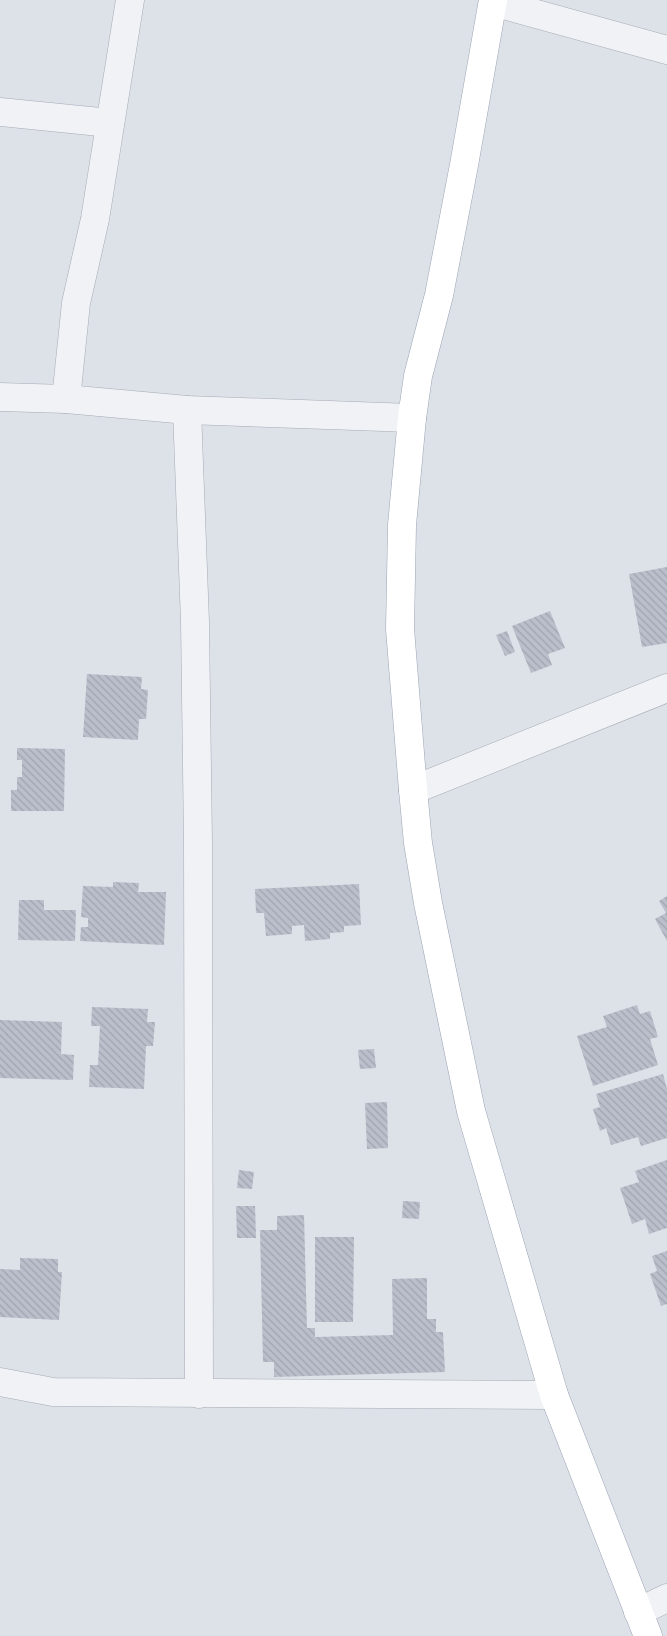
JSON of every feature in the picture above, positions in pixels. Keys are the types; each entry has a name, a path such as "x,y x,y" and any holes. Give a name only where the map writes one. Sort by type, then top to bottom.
{"main road":[{"path":"493,1 439,295 418,376 412,418 402,525 400,629 413,790 418,843 428,903 470,1111 554,1395 643,1624"}],"street":[{"path":"66,399 76,303 95,219 130,0"},
{"path":"493,1 667,50"},
{"path":"0,112 110,123"},
{"path":"0,397 66,399 187,410 412,418"},
{"path":"187,410 195,622 198,844 199,1394"},
{"path":"413,790 667,688"},
{"path":"0,1382 53,1392 554,1395"},
{"path":"643,1624 667,1598"}],"building":[{"path":"667,567 667,643 642,647 629,574"},
{"path":"550,611 565,648 548,654 552,665 531,673 512,626"},
{"path":"507,631 515,652 505,656 496,635"},
{"path":"87,674 142,677 141,689 148,690 146,719 139,719 138,740 83,737"},
{"path":"17,748 65,749 64,811 11,811 11,790 17,790 17,777 22,777 22,760 17,760"},
{"path":"113,882 139,883 138,892 166,892 164,945 80,941 81,927 88,927 88,918 81,917 83,886 113,887"},
{"path":"359,884 361,925 344,926 344,932 330,933 330,939 305,941 304,925 292,926 292,934 266,936 264,913 256,913 255,889"},
{"path":"667,896 667,941 655,919 666,913 659,901"},
{"path":"19,900 44,900 44,910 76,910 75,941 18,940"},
{"path":"637,1005 640,1014 650,1011 658,1037 650,1039 658,1065 593,1086 577,1036 607,1027 603,1016"},
{"path":"92,1007 148,1009 147,1022 155,1022 153,1046 146,1046 144,1089 89,1087 90,1065 98,1065 100,1026 91,1026"},
{"path":"0,1020 62,1022 61,1054 74,1055 73,1080 0,1078"},
{"path":"374,1049 376,1068 360,1069 358,1050"},
{"path":"663,1074 667,1089 667,1138 641,1146 638,1137 611,1145 606,1128 600,1131 593,1109 600,1107 596,1094"},
{"path":"387,1102 388,1148 367,1149 365,1103"},
{"path":"667,1160 667,1228 649,1234 645,1219 632,1224 620,1188 639,1182 635,1171"},
{"path":"239,1170 254,1172 252,1189 237,1188"},
{"path":"403,1201 420,1202 419,1219 402,1218"},
{"path":"236,1206 255,1206 256,1238 237,1238"},
{"path":"304,1215 307,1328 315,1328 315,1337 393,1335 392,1279 427,1278 427,1319 436,1319 436,1332 443,1332 445,1372 274,1377 274,1362 263,1362 260,1230 277,1230 277,1216"},
{"path":"315,1237 354,1237 353,1322 315,1322"},
{"path":"667,1251 667,1304 661,1306 650,1274 657,1271 652,1256"},
{"path":"20,1258 58,1259 58,1272 62,1272 59,1320 0,1317 0,1269 20,1270"}]}
